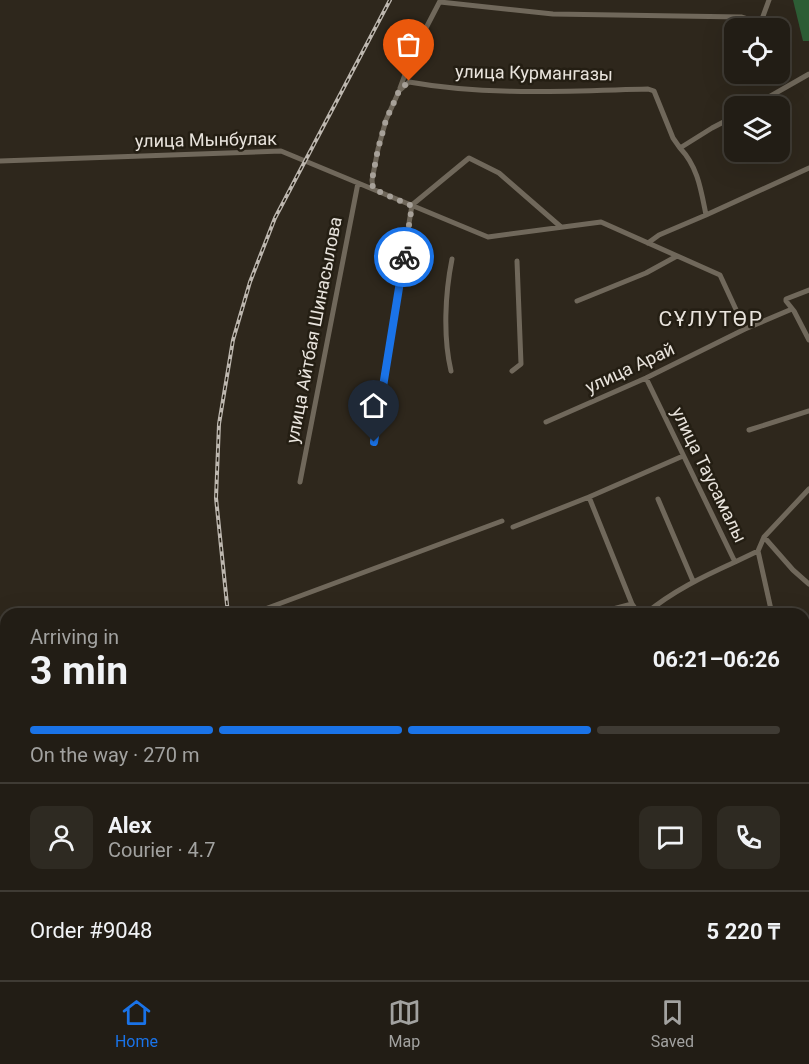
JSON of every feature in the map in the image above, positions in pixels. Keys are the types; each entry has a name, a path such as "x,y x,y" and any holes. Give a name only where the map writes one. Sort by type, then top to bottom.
{"street":[{"path":"373,189 372,180 386,120 413,53 441,1 553,14 741,17 754,21 762,19 769,0"},
{"path":"770,96 809,74"},
{"name":"улица Курмангазы","path":"399,91 409,81 435,86 533,92 648,89 654,91 673,138 680,148"},
{"path":"706,215 700,184 692,162 680,148 724,122"},
{"name":"улица Мынбулак","path":"0,161 281,152 488,237 601,222 720,275 745,329"},
{"path":"374,442 412,206 469,158 499,173 561,227"},
{"path":"648,243 659,235 809,168"},
{"name":"улица Айтбая Шинасылова","path":"300,482 358,183"},
{"path":"577,301 646,273 677,256"},
{"path":"451,371 447,353 447,283 452,259"},
{"path":"512,371 521,364 517,261"},
{"path":"809,290 786,299 809,340"},
{"name":"улица Арай","path":"546,422 792,309"},
{"name":"улица Таусамалы","path":"646,378 735,562 758,551"},
{"path":"749,430 809,411"},
{"path":"513,527 683,456"},
{"path":"771,608 758,551 764,537 809,489"},
{"path":"589,497 635,608"},
{"path":"658,499 693,581"},
{"path":"268,608 502,521"},
{"name":"улица Таусамалы","path":"764,537 809,584"},
{"path":"652,608 693,581 735,562"},
{"path":"617,608 632,604"}],"green space":[{"path":"793,0 809,0 809,41 803,41"}],"railway":[{"path":"227,608 216,498 219,424 233,340 250,282 275,218 390,0"}],"way so far":[{"path":"404,257 412,206 373,189 372,180 386,120 399,91 409,81"}],"district":[{"name":"СҰЛУТӨР","path":"711,319"}],"route":[{"path":"374,442 404,257"}]}
